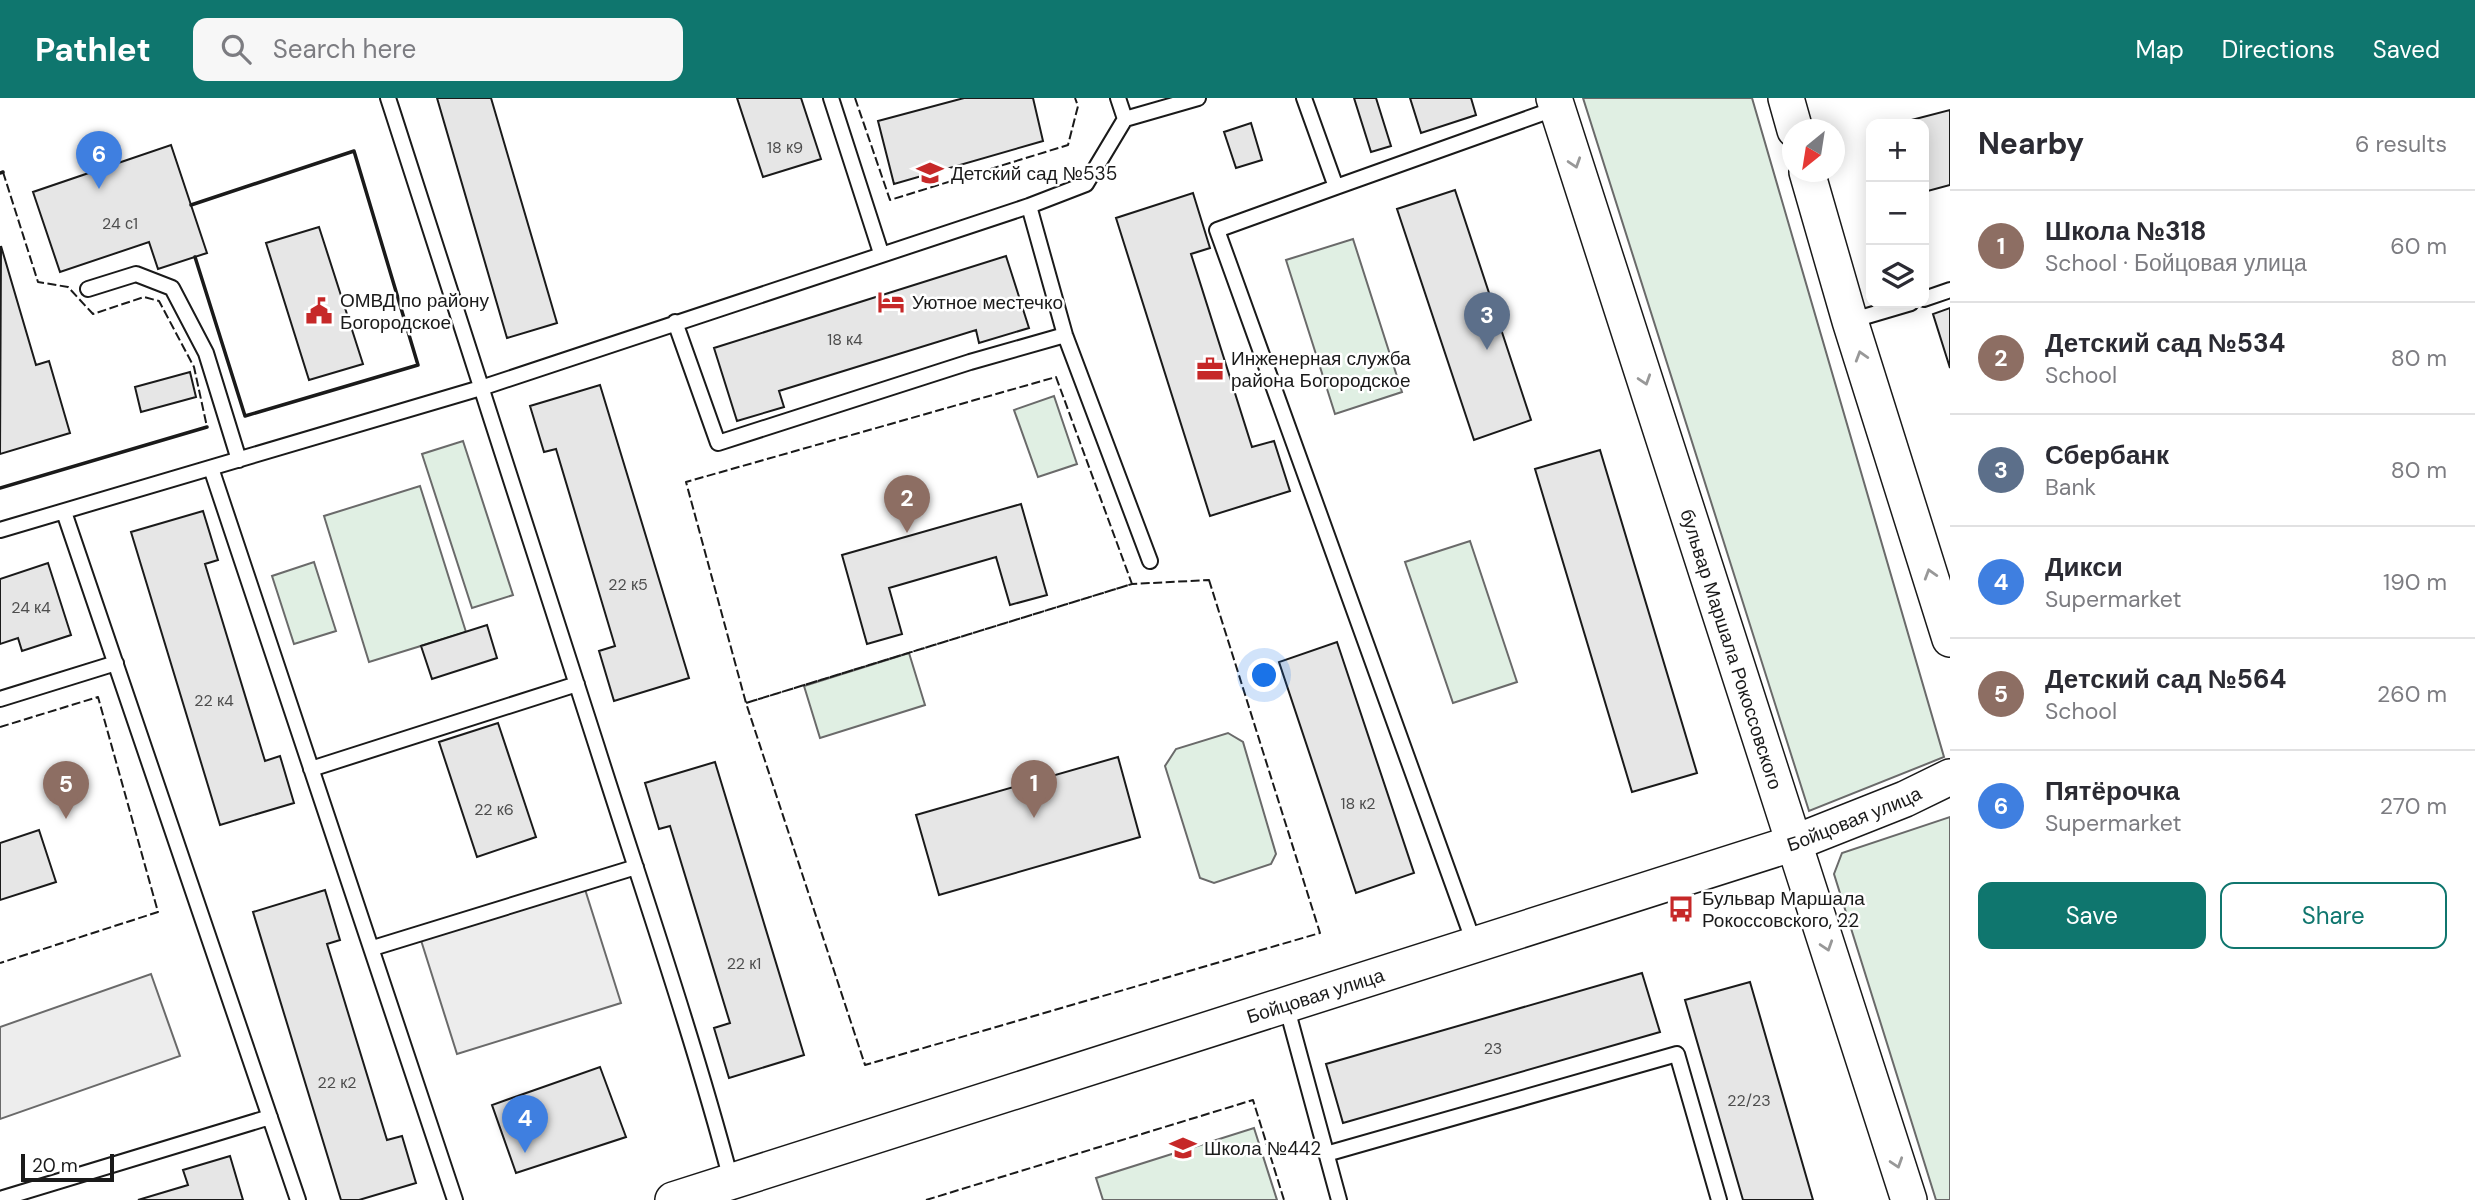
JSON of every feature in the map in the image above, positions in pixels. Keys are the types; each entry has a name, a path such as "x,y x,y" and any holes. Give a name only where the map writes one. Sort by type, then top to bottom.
{"street":[{"path":"1786,98 1792,119"},
{"name":"бульвар Маршала Рокоссовского","path":"1556,103 1909,1200"},
{"path":"1810,182 1850,321 1950,639"},
{"name":"Бойцовая улица","path":"673,1200 1794,843 1905,799 1950,777"}],"lane":[{"path":"388,98 484,387 636,867 731,1182"},
{"path":"831,98 881,253"},
{"path":"1118,98 1125,120"},
{"path":"0,530 484,387 1029,206 1086,184 1125,120 1198,98"},
{"path":"1304,98 1336,187"},
{"path":"1474,943 1216,230 1556,103"},
{"path":"1029,206 1065,335 1150,561"},
{"path":"88,289 136,274 172,288 206,353 239,460"},
{"path":"1929,297 1950,290"},
{"path":"1850,321 1893,308"},
{"path":"675,322 718,443 970,362 1065,335"},
{"path":"211,468 455,1200"},
{"path":"64,512 298,1200"},
{"path":"0,699 116,663"},
{"path":"311,769 577,684"},
{"path":"373,948 636,867"},
{"path":"1286,1004 1339,1200"},
{"path":"1326,1154 1677,1054 1719,1200"},
{"path":"0,1199 270,1117"}],"green space":[{"path":"1583,98 1752,98 1944,757 1809,811"},
{"path":"1353,239 1402,392 1335,414 1286,260"},
{"path":"1054,396 1077,464 1038,477 1014,410"},
{"path":"463,441 513,595 472,608 422,454"},
{"path":"420,486 466,632 369,662 324,516"},
{"path":"1470,541 1517,682 1453,703 1405,562"},
{"path":"314,562 336,631 294,644 272,576"},
{"path":"909,653 925,705 820,738 804,686"},
{"path":"1228,733 1243,742 1276,854 1271,864 1214,883 1200,878 1165,766 1176,749"},
{"path":"1950,817 1950,1200 1936,1200 1834,874 1842,853"},
{"path":"1254,1128 1277,1200 1103,1200 1096,1178"}],"shaded area":[{"path":"583,883 621,1003 457,1054 419,934"},
{"path":"151,974 180,1056 0,1119 0,1027"}],"building":[{"path":"437,98 491,98 557,323 507,338"},
{"path":"737,98 801,98 821,159 763,177"},
{"name":"Детский сад №535","path":"964,98 1033,98 1043,141 894,184 878,121"},
{"path":"1354,98 1376,98 1391,146 1371,152"},
{"path":"1410,98 1471,98 1476,115 1421,133"},
{"path":"1950,110 1950,185 1929,191 1929,119 1915,119"},
{"path":"1251,123 1262,160 1236,168 1224,132"},
{"path":"171,145 207,253 158,269 149,242 60,272 33,192"},
{"path":"1455,190 1531,420 1474,440 1397,209"},
{"path":"1193,193 1210,248 1191,254 1252,447 1274,441 1290,491 1210,516 1116,218"},
{"path":"319,227 363,364 309,380 266,243"},
{"path":"1,246 36,365 49,361 70,433 0,454"},
{"path":"1006,256 1029,328 979,343 976,330 779,391 784,407 737,421 714,348"},
{"path":"1950,308 1950,368 1933,314"},
{"path":"190,372 196,397 141,412 135,387"},
{"path":"600,385 689,678 614,701 599,651 615,646 556,449 544,452 530,406"},
{"path":"1600,450 1697,773 1632,792 1535,469"},
{"path":"1021,504 1047,595 1010,605 996,557 889,588 902,634 867,644 842,555"},
{"path":"203,511 218,560 205,564 265,761 280,756 294,803 220,825 131,532"},
{"path":"48,563 71,635 22,651 18,638 0,644 0,579"},
{"path":"487,625 497,658 432,679 421,646"},
{"path":"1337,642 1414,873 1356,893 1279,662"},
{"path":"498,723 536,837 477,857 439,742"},
{"path":"1118,757 1140,837 939,895 916,815"},
{"path":"715,762 804,1055 729,1078 714,1028 730,1023 670,826 659,829 645,783"},
{"path":"39,830 56,882 0,900 0,843"},
{"path":"325,890 340,940 327,944 387,1140 402,1136 416,1183 359,1200 341,1200 253,912"},
{"path":"1642,973 1660,1032 1343,1123 1326,1064"},
{"path":"1750,982 1813,1200 1743,1200 1685,1000"},
{"path":"600,1067 626,1137 516,1173 492,1105"},
{"path":"230,1156 243,1200 138,1200 188,1185 183,1170"}],"fence":[{"path":"855,98 890,200 1068,145 1078,106 1075,98"},
{"path":"3,172 38,282 68,287 93,314 144,297 159,301 194,367 207,427"},
{"path":"1056,377 1132,584 746,703 686,482 1056,377"},
{"path":"1209,580 1320,933 865,1065 746,703 1132,584 1209,580"},
{"path":"0,727 98,697 158,912 0,963"},
{"path":"926,1200 1253,1100 1284,1200"}],"wall":[{"path":"191,205 354,151 418,365 245,416 195,257"},
{"path":"0,488 207,427"}],"place":[{"name":"Детский сад №535","path":"930,173"},
{"name":"Пятёрочка","path":"99,189"},
{"name":"Уютное местечко","path":"891,302"},
{"name":"ОМВД по району Богородское","path":"319,311"},
{"name":"Сбербанк","path":"1487,350"},
{"name":"Инженерная служба района Богородское","path":"1210,369"},
{"name":"Детский сад №534","path":"907,533"},
{"name":"Школа №318","path":"1034,818"},
{"name":"Детский сад №564","path":"66,819"},
{"name":"Бульвар Маршала Рокоссовского, 22","path":"1681,909"},
{"name":"Школа №442","path":"1183,1148"},
{"name":"Дикси","path":"525,1153"}]}
